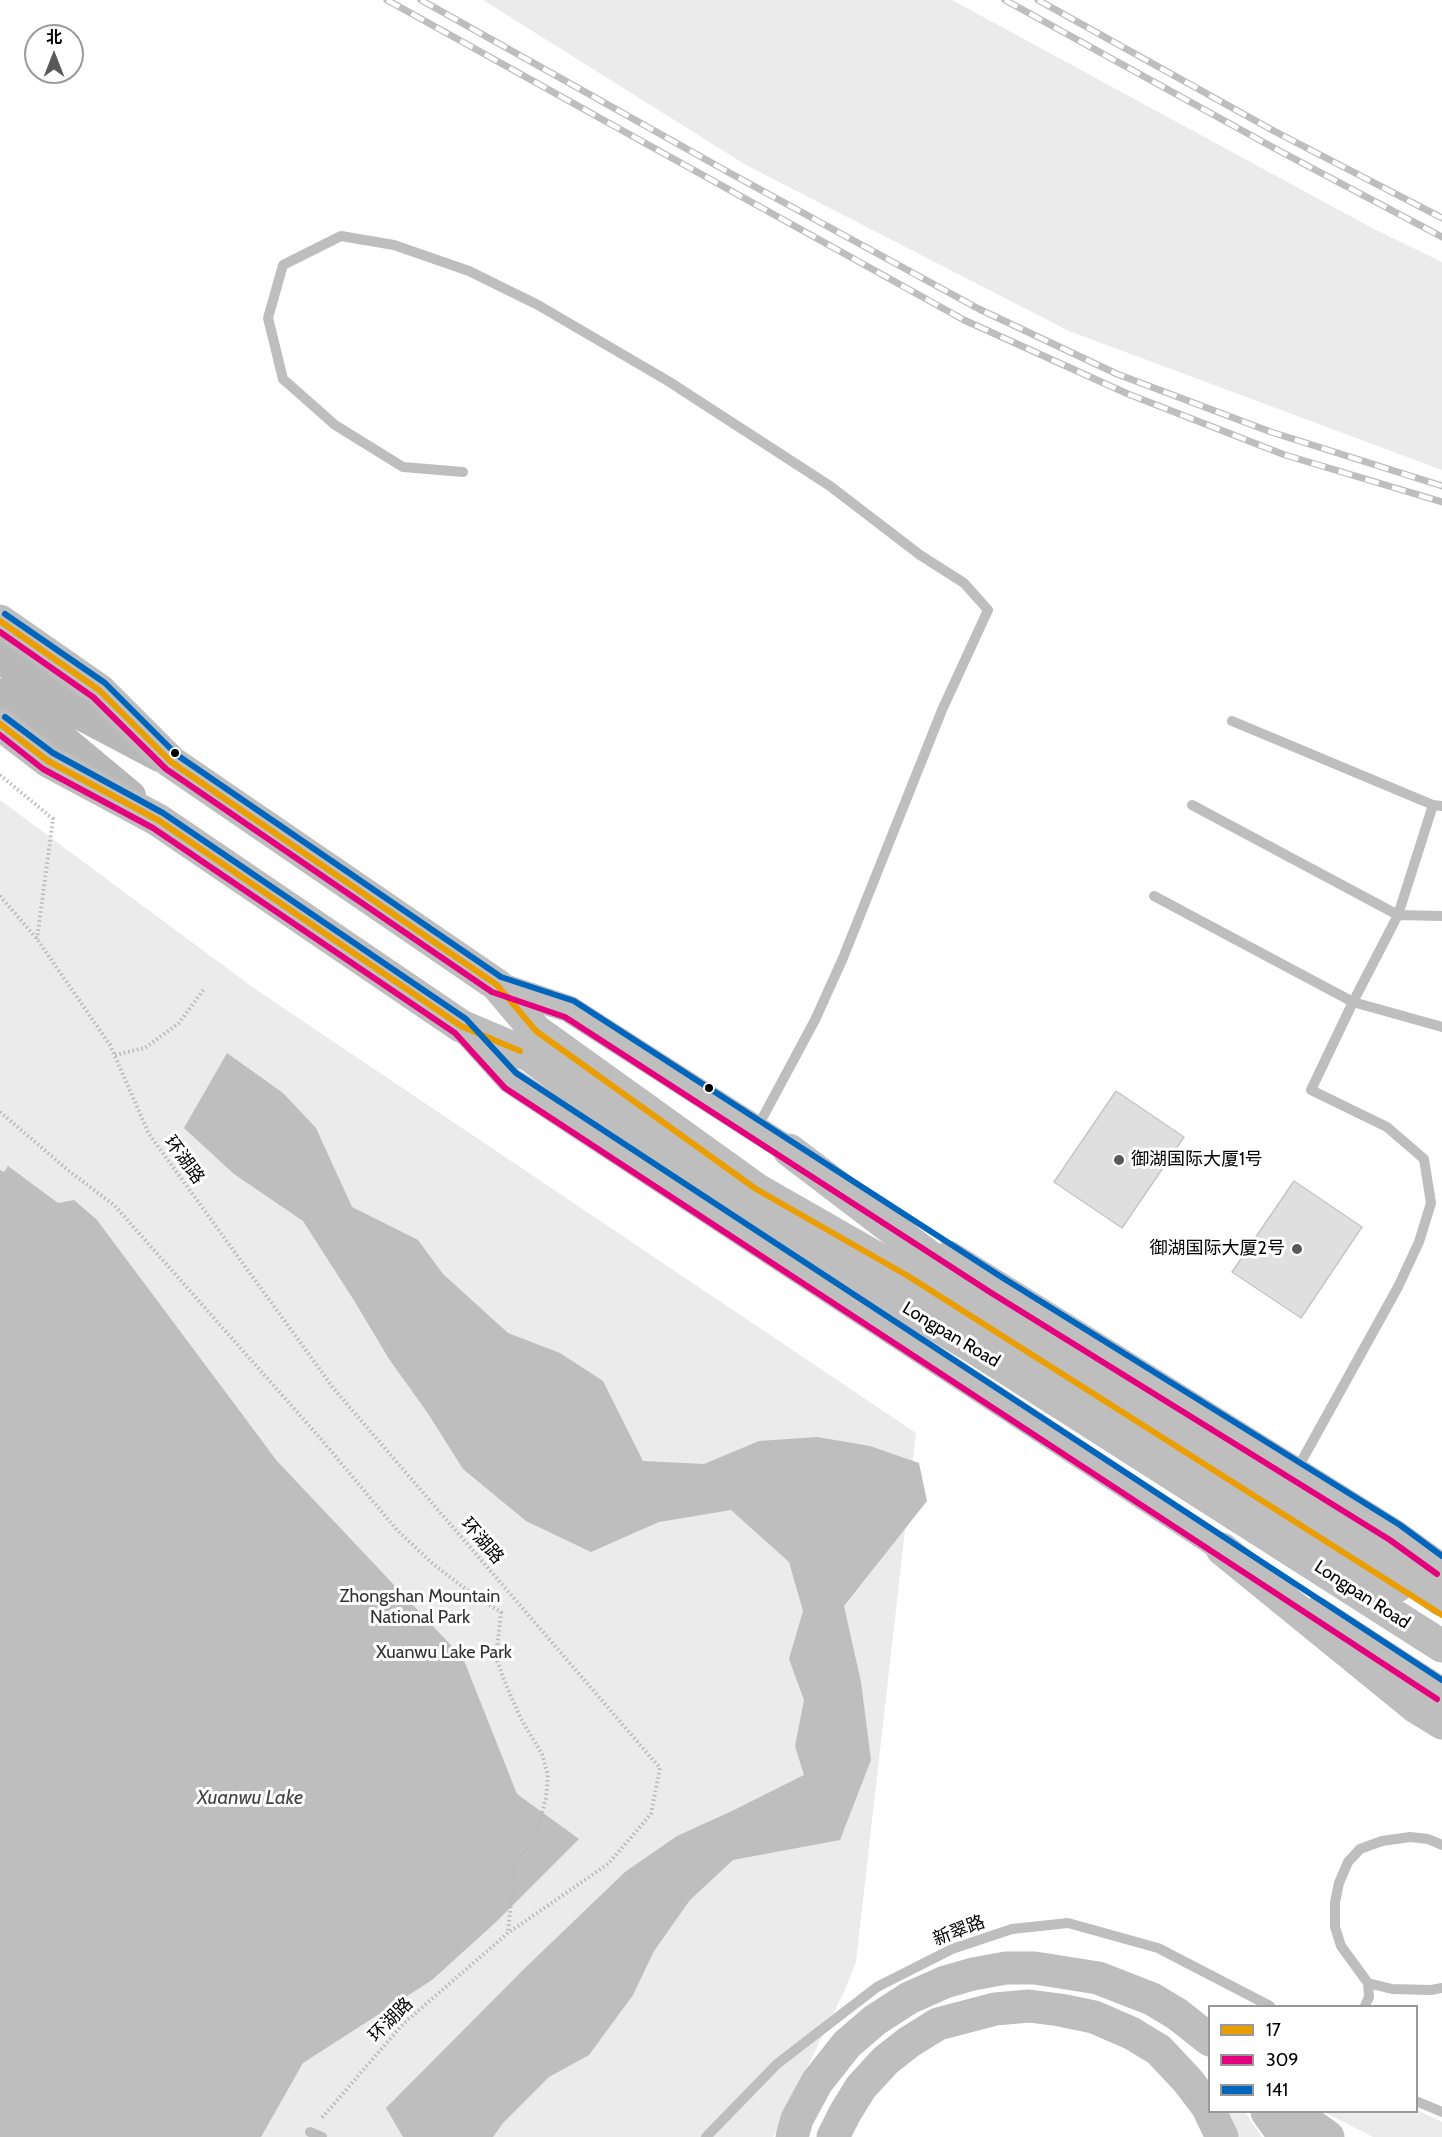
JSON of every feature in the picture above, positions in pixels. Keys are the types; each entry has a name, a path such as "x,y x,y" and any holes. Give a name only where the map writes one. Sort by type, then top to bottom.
{"main road":[{"name":"Longpan Road","path":"0,621 99,690 171,762 497,985 533,1043 742,1210 972,1346 1442,1646"},
{"name":"Longpan Road","path":"0,657 158,820"},
{"name":"Longpan Road","path":"0,694 65,722 171,762"},
{"name":"Longpan Road","path":"0,724 48,761 158,820 461,1026 533,1043 756,1189 908,1276 1442,1615"},
{"path":"789,1150 1011,1319 1274,1482 1442,1600"},
{"path":"1222,1549 1416,1707 1442,1723"},
{"path":"792,2137 797,2119 818,2082 847,2044 875,2020 909,1998 945,1982 973,1974 1006,1968 1035,1968 1098,1978 1152,1999 1177,2014 1208,2039"},
{"path":"833,2137 861,2086 886,2060 938,2024 995,2008 1029,2006 1060,2010 1094,2017 1131,2033 1159,2050 1188,2081 1208,2108"},
{"path":"1211,2113 1222,2137"},
{"path":"1268,2113 1285,2137"},
{"path":"1294,2113 1328,2137"}],"street":[{"name":"Longpan Road","path":"497,985 568,1009 998,1286 1395,1533 1442,1567"},
{"name":"Longpan Road","path":"461,1026 510,1080 1222,1549 1442,1691"}],"lane":[{"path":"463,472 403,467 335,425 284,379 268,318 284,265 341,236 393,245 470,271 538,305 668,381 830,486 920,555 964,583 988,610 942,710 843,958 815,1020 756,1129"},
{"path":"1232,721 1437,805 1398,915 1311,1090 1387,1127 1424,1159 1431,1203 1419,1242 1398,1287 1296,1472"},
{"path":"1192,805 1398,915 1442,916"},
{"path":"1154,896 1353,1002 1442,1027"},
{"path":"1366,2005 1369,1997 1368,1983 1341,1946 1335,1927 1335,1902 1339,1883 1348,1862 1360,1849 1382,1841 1410,1837 1428,1839 1442,1845"},
{"name":"新翠路","path":"706,2137 777,2064 877,1988 952,1949 1012,1929 1068,1923 1158,1948 1266,2005"},
{"path":"1368,1983 1392,1989 1442,1988"},
{"path":"1418,2103 1442,2112"},
{"path":"310,2132 322,2137"}],"path":[{"path":"0,775 53,819 37,939"},
{"name":"环湖路","path":"0,896 37,939 110,1045 149,1134 334,1389 660,1768 651,1814 608,1864 508,1933 403,2024 310,2132"},
{"path":"115,1055 145,1048 179,1023 204,989"},
{"path":"0,1113 69,1171 114,1205 321,1439 397,1530 433,1564 475,1596 501,1612 496,1658 521,1719 542,1754 548,1775 546,1798 536,1834 515,1863 508,1933"}],"green space":[{"path":"483,0 952,0 1372,228 1442,262 1442,470 1069,331 746,165"},
{"name":"Xuanwu Lake Park","path":"0,800 255,989 916,1433 856,1962 844,1992 773,2137 0,2137"},
{"path":"1418,2110 1442,2122 1442,2137 1373,2137 1326,2113 1418,2113"},
{"path":"1225,2113 1246,2113 1262,2137 1239,2137"}],"water":[{"path":"227,1053 283,1093 316,1128 352,1207 418,1240 443,1274 508,1333 560,1353 603,1381 643,1461 704,1464 759,1441 817,1437 870,1446 919,1463 927,1501 844,1606 861,1682 871,1760 840,1840 733,1860 690,1900 654,1951 633,1995 589,2055 549,2077 503,2123 493,2137 403,2137 386,2108 525,1968 625,1872 677,1836 804,1775 795,1746 804,1700 789,1659 803,1611 789,1562 731,1510 659,1522 591,1552 526,1521 463,1469 427,1412 389,1359 303,1221 234,1174 184,1128"},
{"name":"Xuanwu Lake","path":"8,1166 58,1203 74,1200 97,1220 277,1461 463,1658 517,1794 579,1839 495,1923 432,1980 303,2063 261,2137 0,2137 0,1170 4,1172"}],"building":[{"name":"御湖国际大厦1号","path":"1116,1091 1184,1137 1122,1228 1054,1182"},
{"name":"御湖国际大厦2号","path":"1294,1181 1362,1227 1301,1318 1232,1272"}],"railway":[{"path":"387,0 964,320 1128,394 1285,455 1442,502"},
{"path":"421,0 979,309 1117,374 1271,432 1442,486"},
{"path":"1005,0 1274,148 1442,237"},
{"path":"1038,0 1274,131 1442,218"}],"transit line":[{"name":"141","path":"5,614 105,683 177,755 501,977 574,1001 1003,1278 1400,1525 1442,1556"},
{"name":"17","path":"0,621 99,690 171,762 497,985 536,1031 756,1189 908,1276 1442,1615"},
{"name":"309","path":"0,632 93,697 166,769 492,992 565,1017 993,1294 1390,1540 1437,1574"},
{"name":"141","path":"5,717 53,753 163,813 466,1019 516,1073 1442,1680"},
{"name":"17","path":"0,724 48,761 158,820 461,1026 520,1051"},
{"name":"309","path":"0,735 43,769 153,828 455,1033 505,1088 1437,1699"}],"place":[{"name":"御湖国际大厦1号","path":"1119,1160"},
{"name":"御湖国际大厦2号","path":"1297,1249"}],"park label":[{"name":"Zhongshan Mountain National Park","path":"420,1607"}]}
